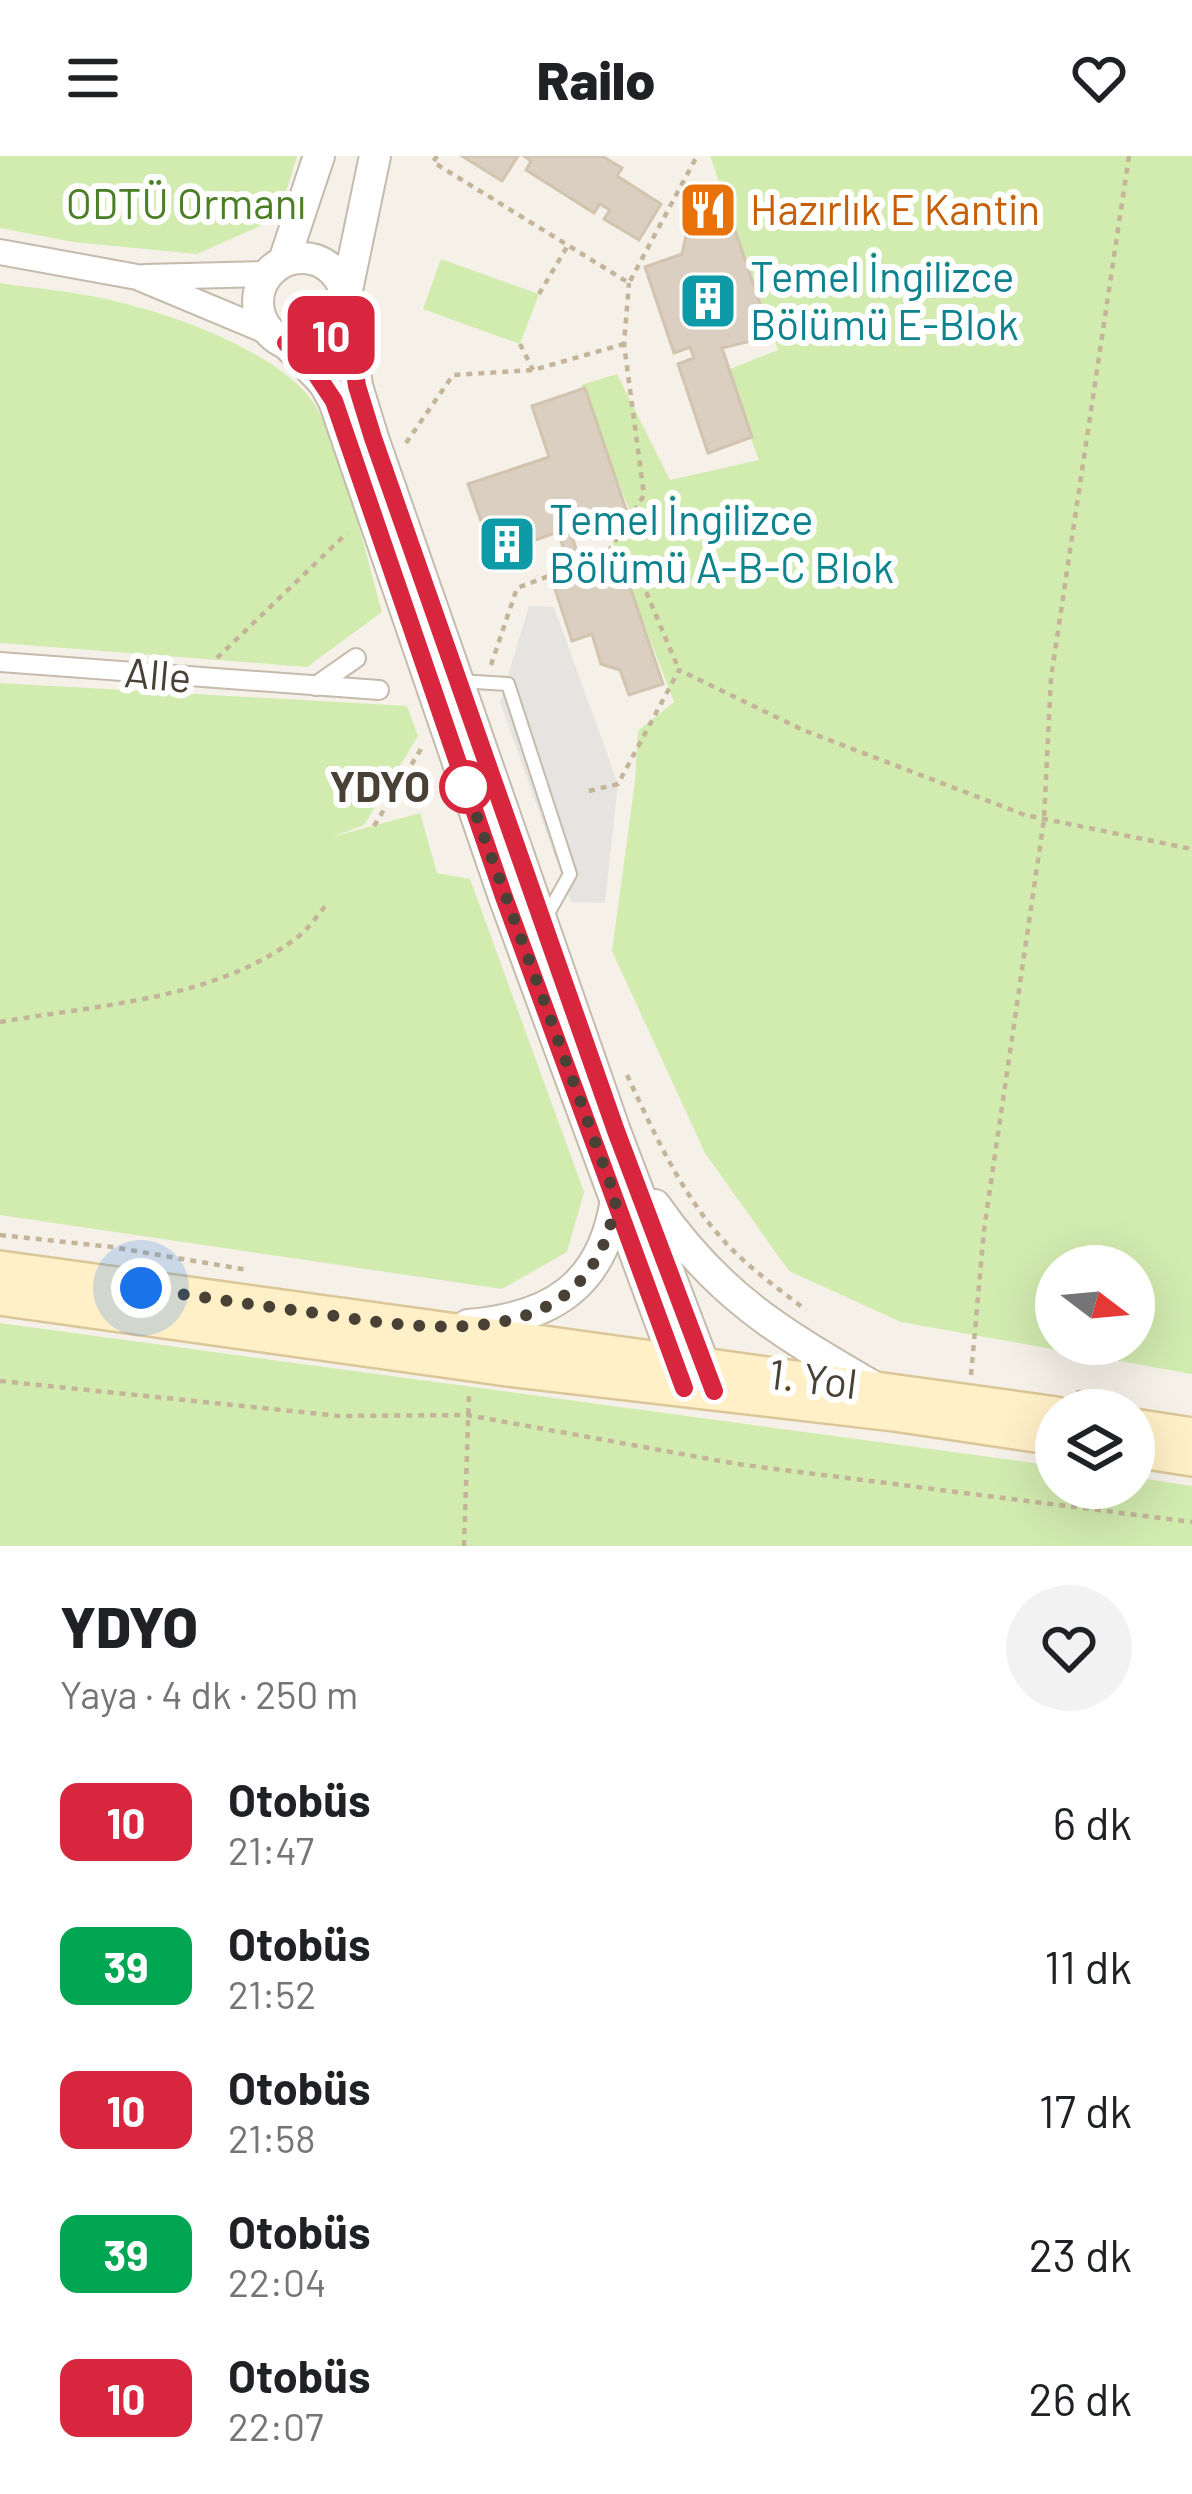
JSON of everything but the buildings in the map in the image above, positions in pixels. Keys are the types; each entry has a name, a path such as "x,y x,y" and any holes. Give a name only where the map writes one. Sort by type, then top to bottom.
{"main road":[{"name":"1. Yol","path":"0,1268 424,1329 1035,1434"},
{"name":"1. Yol","path":"0,1298 472,1364 1035,1400"},
{"path":"1155,1422 1192,1435"},
{"path":"1155,1453 1192,1459"}],"street":[{"path":"319,156 276,268 258,298 263,323 314,371 334,401 454,692"},
{"path":"0,252 137,277 298,346 323,341 341,322 375,156"},
{"path":"137,277 276,268 297,258 323,263 334,271 346,303 357,386 497,836 616,1199 694,1376"},
{"path":"316,686 356,658"},
{"name":"Alle","path":"0,662 370,686"},
{"path":"497,836 542,924 616,1131 694,1376"},
{"path":"616,1131 648,1195 688,1252 758,1317 874,1387"},
{"path":"424,1329 530,1316 571,1292 604,1246 616,1199"}],"lane":[{"path":"454,692 508,684 570,874 542,924"}],"path":[{"path":"437,156 433,162 629,283"},
{"path":"374,826 517,588 607,554 644,495 624,344 629,283 697,156"},
{"path":"957,1372 971,1375 984,1230 1044,819 1051,678 1129,156"},
{"path":"539,294 568,245"},
{"path":"520,344 533,370"},
{"path":"386,472 453,375 533,370 624,344"},
{"path":"195,678 354,526"},
{"path":"607,554 634,563 679,670 862,754 1044,819 1192,849"},
{"path":"590,791 618,784 679,670"},
{"path":"0,1022 182,990 238,971 297,938 326,905"},
{"path":"622,1062 666,1158 700,1212 738,1256 810,1314"},
{"path":"464,1546 472,1364"},
{"path":"0,1381 340,1416 467,1415 737,1464 1192,1522"}],"green space":[{"name":"ODTÜ Ormanı","path":"0,156 297,156 278,218 197,254 73,242 0,228"},
{"path":"710,156 1192,156 1192,1374 1142,1365 1155,1365 1155,1245 1035,1245 1035,1346 901,1322 789,1271 705,1153 612,951 638,731 674,702 610,535 631,514 581,385 617,374 670,480 759,460 725,371 778,350"},
{"path":"441,259 539,294 520,344 423,309"},
{"path":"0,283 143,308 200,328 257,355 303,390 318,410 346,482 382,612 307,667 0,643"},
{"path":"0,683 407,706 418,736 364,825 332,837 420,813 437,873 470,879 584,1192 567,1252 502,1289 0,1215"},
{"path":"0,1323 1035,1463 1035,1509 1155,1509 1155,1480 1192,1486 1192,1546 0,1546"}],"shaded area":[{"path":"529,606 554,607 618,784 605,903 571,902 500,702"}],"bus line":[{"name":"10","path":"684,1388 504,897 334,401 324,383 286,343 298,346 323,341 346,310 357,386 373,438 616,1131 714,1391"}],"place":[{"name":"Hazırlık E Kantin","path":"708,210"},
{"name":"Temel İngilizce Bölümü E-Blok","path":"708,301"},
{"name":"Temel İngilizce Bölümü A-B-C Blok","path":"507,544"},
{"name":"YDYO","path":"466,787"}],"route":[{"path":"141,1288 424,1329 530,1316 571,1292 588,1272 604,1246 616,1199 466,787"}]}
